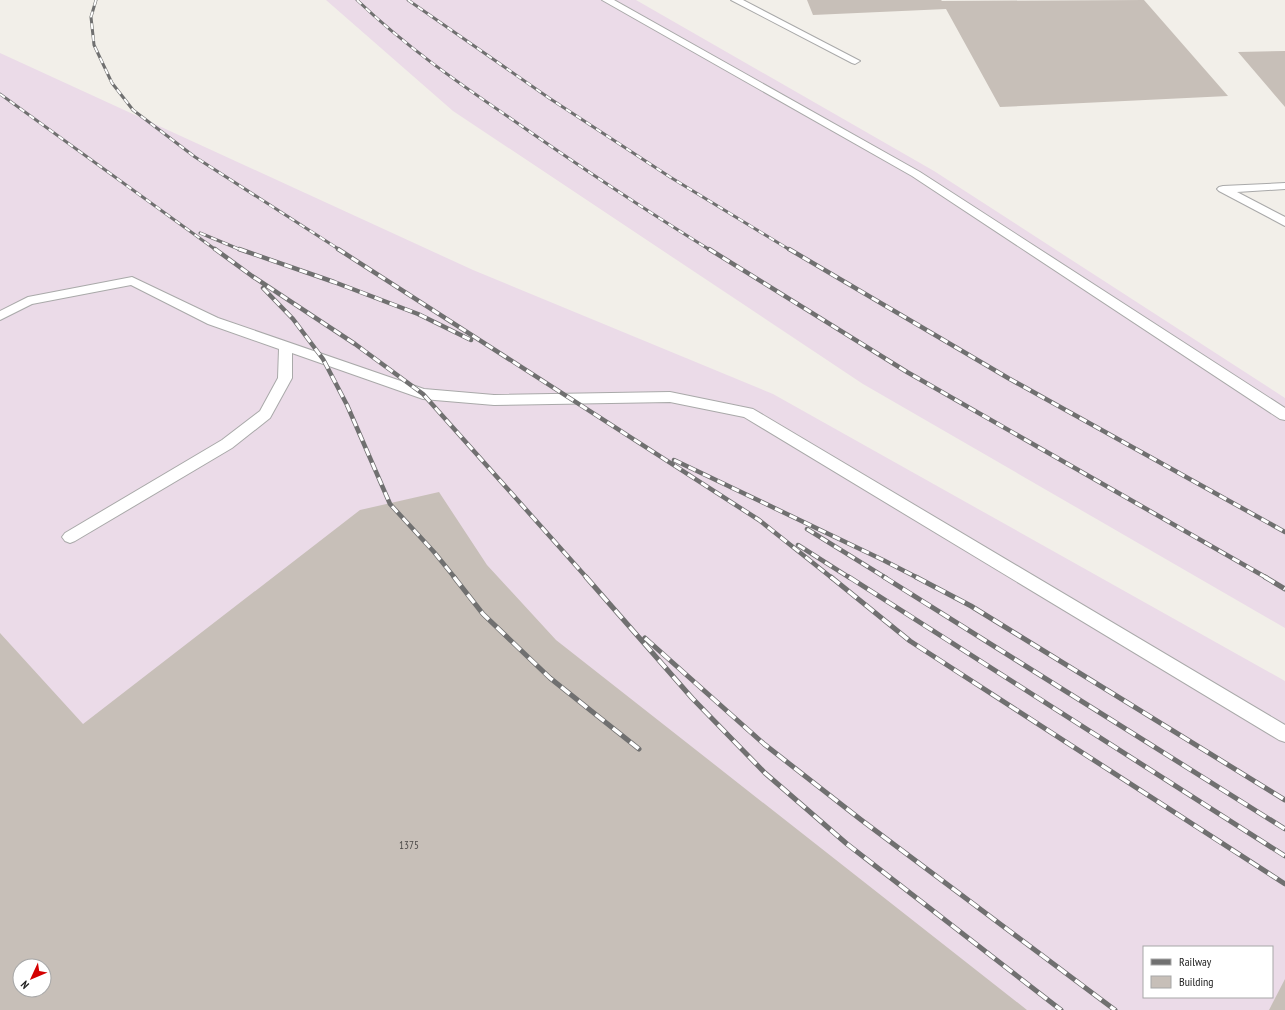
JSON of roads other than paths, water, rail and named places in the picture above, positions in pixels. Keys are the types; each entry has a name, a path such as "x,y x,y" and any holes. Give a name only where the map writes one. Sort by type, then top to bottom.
{"lane":[{"path":"607,0 916,174 1285,415"},
{"path":"736,0 855,61"},
{"path":"1285,186 1223,189 1285,222"},
{"path":"0,316 28,301 132,281 213,321 423,394 494,400 670,397 748,413 1285,734"},
{"path":"70,537 227,444 265,414 285,378 286,346"}],"railway":[{"path":"96,0 91,17 94,45 112,83 133,110 195,157 340,250"},
{"path":"357,0 412,48 470,91 609,186 710,250"},
{"path":"408,0 549,98 670,177 790,250"},
{"path":"0,94 216,250"},
{"path":"200,233 241,250"},
{"path":"215,249 252,276 355,344 423,394 587,578"},
{"path":"239,249 334,282 418,314 471,340"},
{"path":"338,249 759,520 832,578"},
{"path":"709,249 907,372 1267,578"},
{"path":"789,249 1008,378 1285,532"},
{"path":"263,288 293,319 323,359 347,405 390,504 434,552 455,578"},
{"path":"674,460 918,578"},
{"path":"807,529 886,578"},
{"path":"798,545 850,578"},
{"path":"454,577 483,614 550,678 639,749"},
{"path":"586,577 692,698 765,773 847,844 1061,1010"},
{"path":"831,577 910,641 1285,884"},
{"path":"849,577 1285,856"},
{"path":"884,577 1285,829"},
{"path":"916,577 971,606 1285,800"},
{"path":"1265,577 1285,589"},
{"path":"645,638 764,744 860,819 1115,1010"}]}
